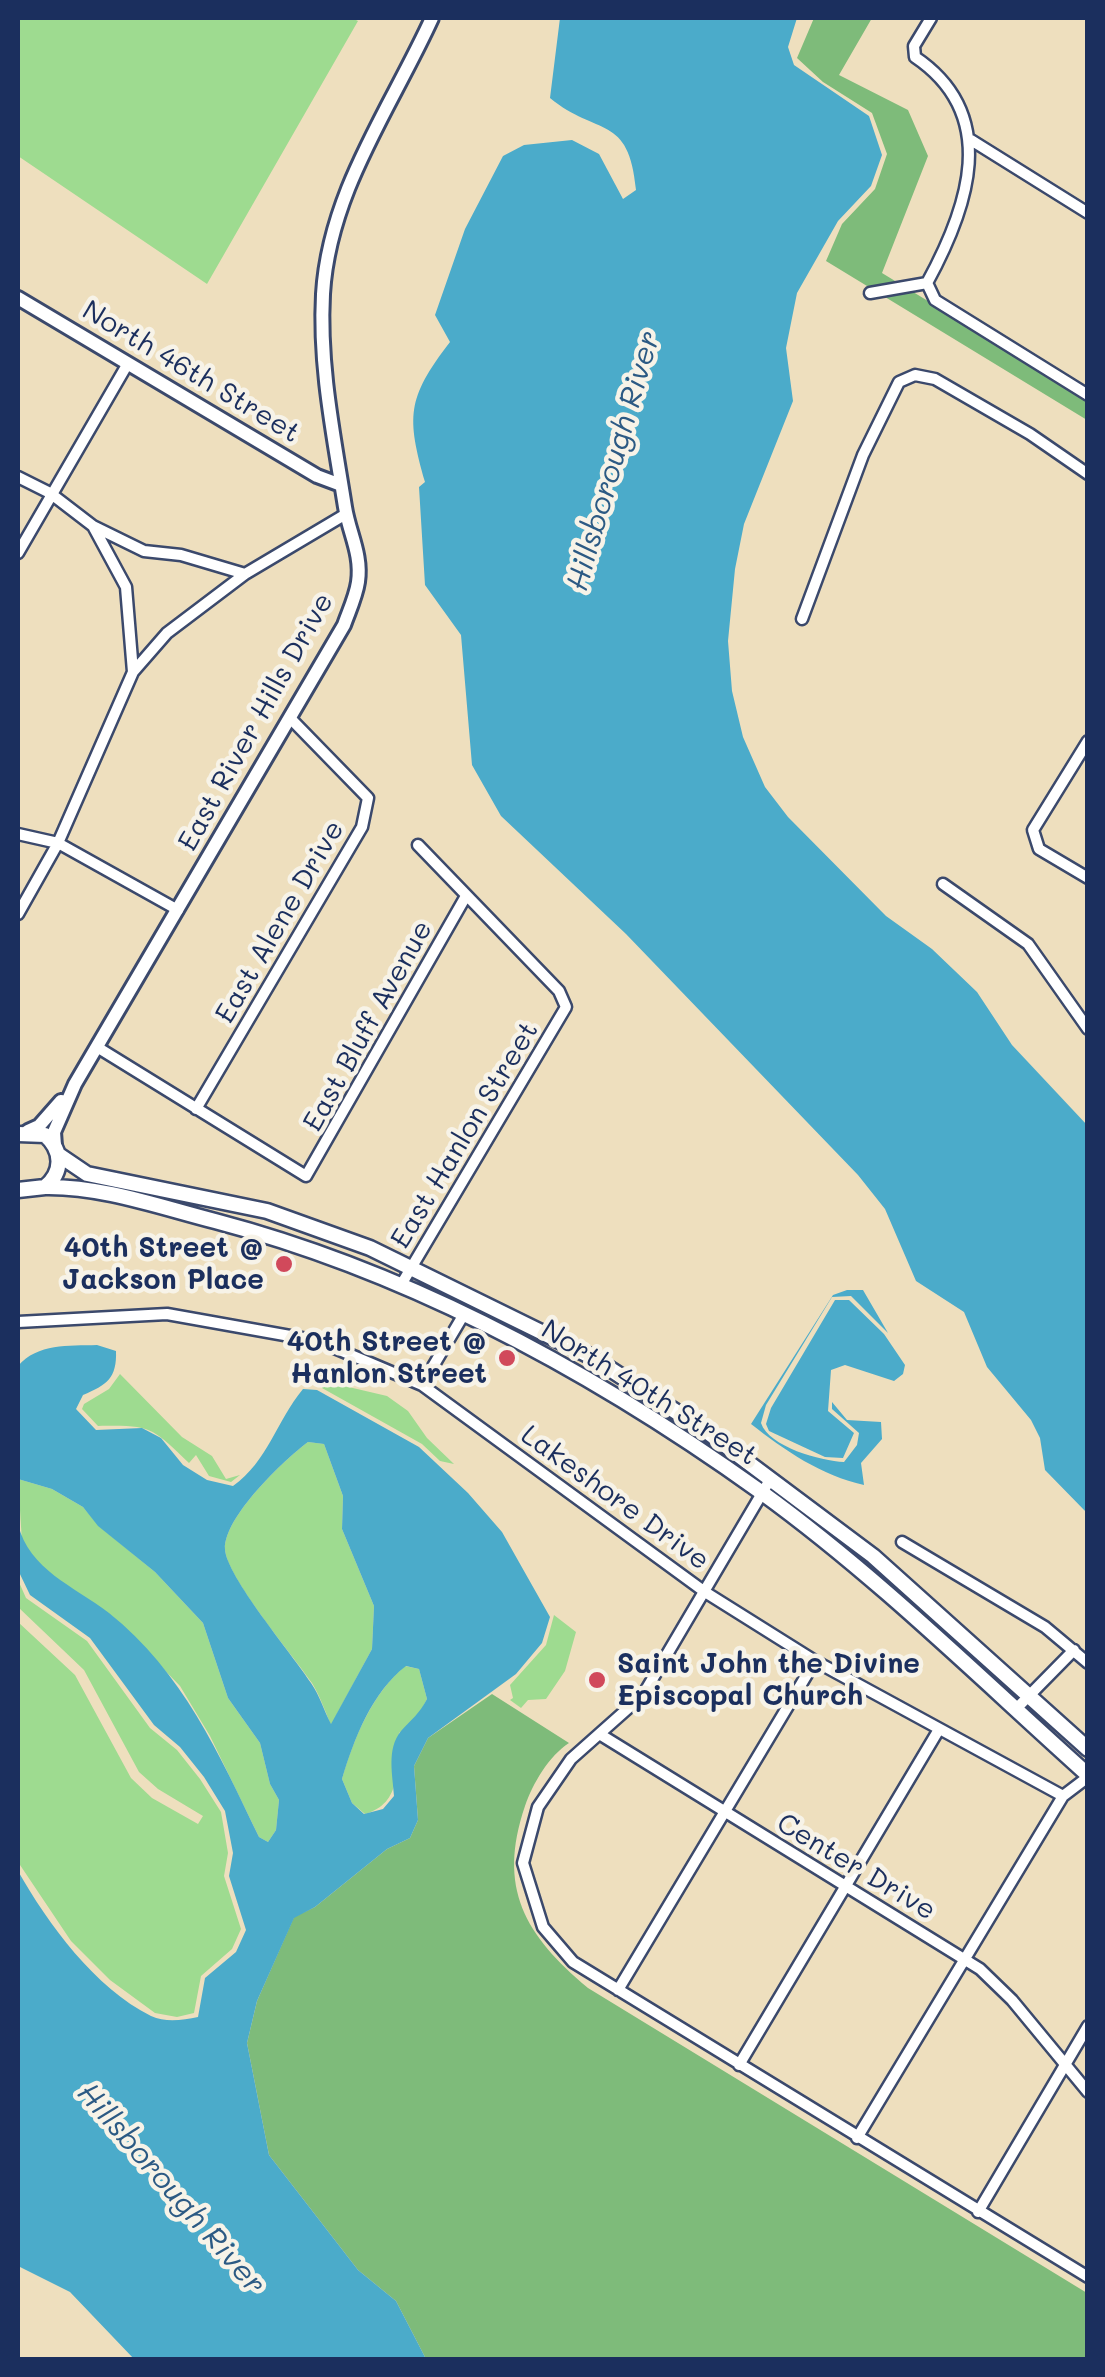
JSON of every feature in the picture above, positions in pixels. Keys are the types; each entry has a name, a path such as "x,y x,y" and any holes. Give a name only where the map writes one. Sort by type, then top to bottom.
{"main road":[{"name":"North 40th Street","path":"23,1132 44,1135 57,1151 87,1174 266,1211 413,1268 590,1356 772,1478 873,1556 1088,1750"},
{"path":"44,1188 56,1175 57,1151"},
{"name":"North 40th Street","path":"20,1193 76,1188 294,1242 401,1285 579,1373 761,1492 865,1576 1088,1776"},
{"path":"579,1373 590,1356"}],"street":[{"name":"East River Hills Drive","path":"57,1151 54,1132 76,1084 344,626 358,584 359,554 346,514 323,360 323,290 335,226 364,148 432,18"},
{"path":"926,284 956,222 967,187 971,140 944,77 915,57 914,46 930,18"},
{"path":"971,140 1088,213"},
{"path":"870,292 926,284"},
{"path":"926,284 934,300 1088,394"},
{"name":"North 46th Street","path":"18,298 317,476 342,485"},
{"path":"18,553 127,365"},
{"path":"802,619 863,455 899,382 915,374 935,379 1030,434 1088,474"},
{"path":"18,477 50,493 93,526 144,551 182,556 245,574"},
{"path":"18,914 58,843 134,672 168,633 245,574 346,514"},
{"path":"93,526 126,588 134,672"},
{"name":"East Alene Drive","path":"196,1109 362,827 368,809 368,798 291,718"},
{"path":"1088,741 1033,830 1039,850 1088,878"},
{"path":"18,834 58,843 178,910"},
{"path":"418,844 466,896"},
{"path":"943,884 1028,944 1088,1029"},
{"name":"East Bluff Avenue","path":"196,1109 306,1176 466,896"},
{"name":"East Hanlon Street","path":"401,1285 566,1008 559,991 466,896"},
{"path":"97,1047 196,1109"},
{"name":"East River Hills Drive","path":"23,1132 50,1116 76,1084"},
{"name":"Lakeshore Drive","path":"18,1322 167,1314 318,1341 422,1385 705,1592 644,1695 571,1758 538,1807 523,1863 543,1927 573,1962 1088,2277"},
{"path":"422,1385 464,1314"},
{"path":"772,1478 705,1592 816,1661 1063,1796"},
{"path":"902,1542 1074,1650 1088,1663"},
{"path":"1015,1710 1074,1650"},
{"path":"618,1990 816,1661"},
{"path":"739,2065 938,1730"},
{"name":"Center Drive","path":"601,1735 997,1983 1062,2066 1088,2092"},
{"path":"857,2138 1063,1796 1088,1776"},
{"path":"978,2212 1088,2026"}],"green space":[{"path":"18,18 358,21 207,284 18,156"},
{"path":"814,18 872,18 839,75 908,110 928,156 882,273 1087,398 1087,420 826,261 842,224 875,189 887,154 872,113 823,82 797,58"},
{"path":"120,1374 182,1437 212,1456 226,1479 240,1475 231,1482 209,1476 196,1455 189,1463 158,1435 141,1428 98,1426 82,1409 84,1404 109,1389"},
{"path":"323,1381 387,1396 408,1411 427,1438 454,1464 440,1461 422,1444 322,1388"},
{"path":"308,1442 324,1444 343,1496 342,1529 374,1606 372,1649 331,1725 312,1683 236,1578 225,1549 227,1536 244,1506"},
{"path":"18,1479 52,1489 83,1507 99,1526 155,1572 203,1623 228,1698 260,1743 270,1784 279,1800 276,1830 268,1842 259,1837 210,1736 180,1686 113,1617 43,1570 22,1542"},
{"path":"18,1580 26,1598 87,1641 150,1728 177,1750 221,1812 228,1853 224,1876 241,1929 232,1949 201,1976 194,2013 177,2017 155,2013 110,1980 71,1941 18,1862 18,1622 75,1675 131,1778 152,1798 198,1824 203,1816 158,1789 139,1772 84,1670 18,1607"},
{"path":"554,1615 576,1632 565,1671 546,1699 528,1700 521,1708 510,1700 510,1685 546,1645"},
{"path":"405,1666 419,1669 427,1699 417,1719 399,1733 392,1793 377,1809 365,1814 352,1803 342,1779 366,1718 383,1690"},
{"path":"492,1694 569,1743 548,1763 532,1788 517,1835 514,1862 522,1908 548,1949 588,1988 1087,2293 1087,2359 426,2359 396,2301 358,2270 269,2155 247,2043 257,2001 294,1917 315,1907 387,1849 410,1838 418,1820 414,1766 428,1738"}],"water":[{"name":"Hillsborough River","path":"560,18 797,18 788,47 794,65 869,116 882,155 871,186 838,221 797,293 786,348 793,401 744,524 735,569 728,641 732,691 743,737 765,787 788,817 886,916 932,949 977,992 1012,1045 1087,1125 1087,1513 1045,1470 1040,1438 1031,1420 987,1367 964,1312 916,1281 885,1209 858,1175 626,934 501,816 472,765 461,635 425,585 419,487 425,482 415,441 414,409 425,379 450,342 435,315 465,229 503,156 524,145 572,140 599,154 623,199 636,190 632,166 618,137 550,98"},
{"path":"863,1290 888,1333 851,1296 832,1297 766,1405 761,1423 766,1432 785,1446 810,1456 844,1462 857,1445 859,1433 832,1409 832,1402 847,1420 881,1422 882,1439 861,1463 864,1485 804,1461 751,1424 833,1295"},
{"path":"835,1300 849,1300 884,1334 905,1365 903,1374 894,1381 845,1365 831,1370 828,1411 854,1433 843,1458 825,1457 769,1431 766,1424 771,1408"},
{"name":"Hillsborough River","path":"97,1345 116,1351 115,1368 109,1379 83,1395 76,1409 96,1430 142,1428 161,1438 183,1465 207,1480 233,1486 245,1476 303,1389 317,1390 419,1447 502,1532 550,1617 542,1643 516,1674 428,1738 414,1766 418,1820 410,1838 387,1849 315,1907 294,1918 257,2001 247,2043 269,2155 358,2270 396,2301 426,2359 134,2359 70,2292 18,2266 18,1871 58,1933 92,1972 130,2004 157,2018 198,2017 205,1978 236,1952 246,1930 229,1876 233,1853 225,1811 204,1777 180,1747 154,1725 90,1638 30,1595 18,1570 18,1524 32,1554 42,1565 109,1613 158,1661 197,1716 259,1837 268,1842 276,1830 279,1800 270,1784 260,1743 228,1698 203,1623 155,1572 98,1526 83,1507 52,1489 18,1479 18,1366 44,1350","holes":["308,1442 324,1444 343,1496 342,1529 374,1606 372,1649 331,1724 311,1683 236,1577 225,1549 227,1536 244,1506","406,1666 419,1669 427,1699 393,1746 394,1796 383,1809 364,1814 352,1803 342,1779 374,1703"]}],"place":[{"name":"40th Street @ Jackson Place","path":"284,1264"},
{"name":"40th Street @ Hanlon Street","path":"507,1358"},
{"name":"Saint John the Divine Episcopal Church","path":"597,1680"}]}
